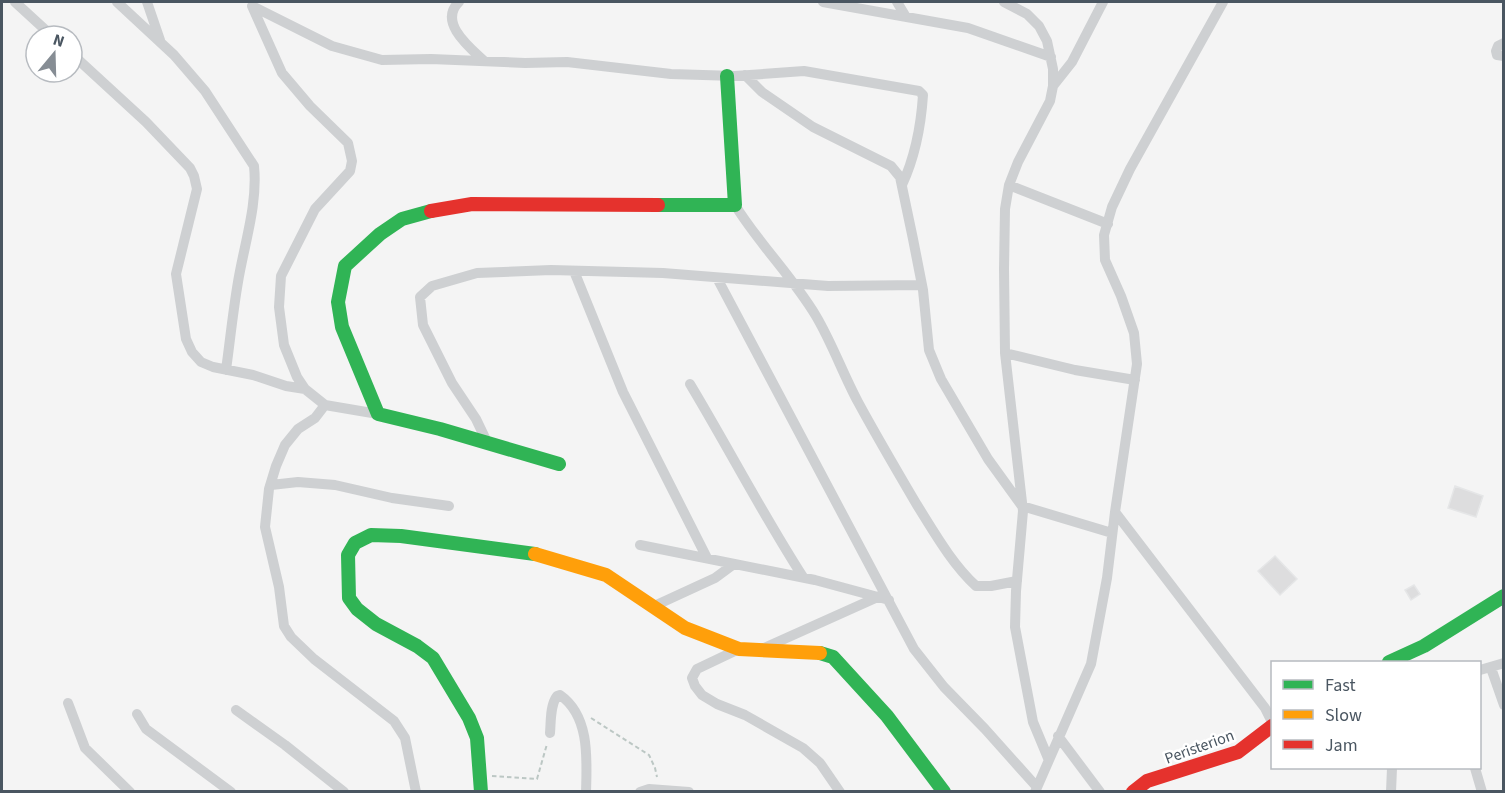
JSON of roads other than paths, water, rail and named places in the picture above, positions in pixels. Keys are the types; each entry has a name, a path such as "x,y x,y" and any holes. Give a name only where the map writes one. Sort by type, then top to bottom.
{"street":[{"path":"15,2 39,24"},
{"path":"117,2 161,43 205,91 254,166 253,197 237,284 226,370"},
{"path":"147,2 161,43"},
{"path":"459,2 454,7 452,23 469,47 484,61"},
{"path":"823,2 968,28 1052,57"},
{"path":"897,2 906,16"},
{"path":"1004,2 1027,14 1039,26 1052,57 1053,86 1050,101 1018,162 1009,185 1004,233 1005,353 1022,506 1016,627 1033,722 1048,758"},
{"path":"1053,86 1072,62 1103,2"},
{"path":"717,278 884,598 914,649 944,687 985,729 1036,789 1091,664 1107,578 1137,364 1134,333 1105,260 1104,235 1112,207 1130,169 1223,2"},
{"path":"251,4 332,46 382,60 431,58 525,63 567,62 671,74 728,76 804,71 919,91 923,94 919,128 911,166 902,185"},
{"path":"251,4 282,73 310,106 348,143 352,161 350,171 315,209 281,276 279,307 284,345 297,377 305,389 325,405 378,414 488,442 559,464"},
{"path":"1503,43 1496,51 1497,55 1503,56"},
{"path":"84,65 146,122 190,168 194,176 197,189 176,274 186,339 192,352 201,362 286,386 305,389"},
{"path":"745,75 762,92 813,127 891,166 900,177 922,285 929,350 941,379 988,459 1022,506 1112,533"},
{"path":"728,76 735,205 760,243 781,264 795,283 829,339 857,401 931,528 968,579 976,586 1017,581"},
{"path":"1009,185 1108,224"},
{"path":"378,414 342,327 338,302 345,266 380,234 402,219 436,209 472,204 735,205"},
{"path":"488,442 452,382 423,325 420,297 432,286 477,273 574,271 663,273 828,286 922,285"},
{"path":"574,271 623,392 706,558"},
{"path":"1005,353 1075,370 1135,380"},
{"path":"690,384 769,525 803,578"},
{"path":"325,405 315,418 298,429 285,446 271,485 265,527 279,587 284,626 291,637 314,659 394,721 405,738 416,792"},
{"path":"271,485 298,482 335,485 392,498 449,506"},
{"path":"1115,512 1265,708 1271,720"},
{"path":"481,792 477,738 469,718 433,658 417,646 376,624 357,609 349,598 348,555 355,543 371,535 401,536 529,552 606,575 685,628 739,649 820,652 833,657 887,716 944,792"},
{"path":"640,545 803,578 884,598"},
{"path":"652,607 715,578 734,564"},
{"path":"1393,661 1424,646 1503,596"},
{"path":"758,651 884,598"},
{"path":"739,649 697,669 692,678 695,686 702,695 717,704 745,715 803,748 820,762 840,792"},
{"path":"1503,663 1485,669 1503,705"},
{"path":"550,733 552,702 556,696 560,695 569,701 577,715 587,753 586,792"},
{"path":"68,703 85,748 130,792"},
{"path":"236,710 344,792"},
{"path":"137,714 146,729 231,792"},
{"name":"Peristerion","path":"1133,792 1147,781 1238,752 1271,727"},
{"path":"1058,736 1100,792"},
{"path":"1391,792 1392,769"},
{"path":"1475,769 1482,792"},
{"path":"639,792 649,789 689,792"}]}
